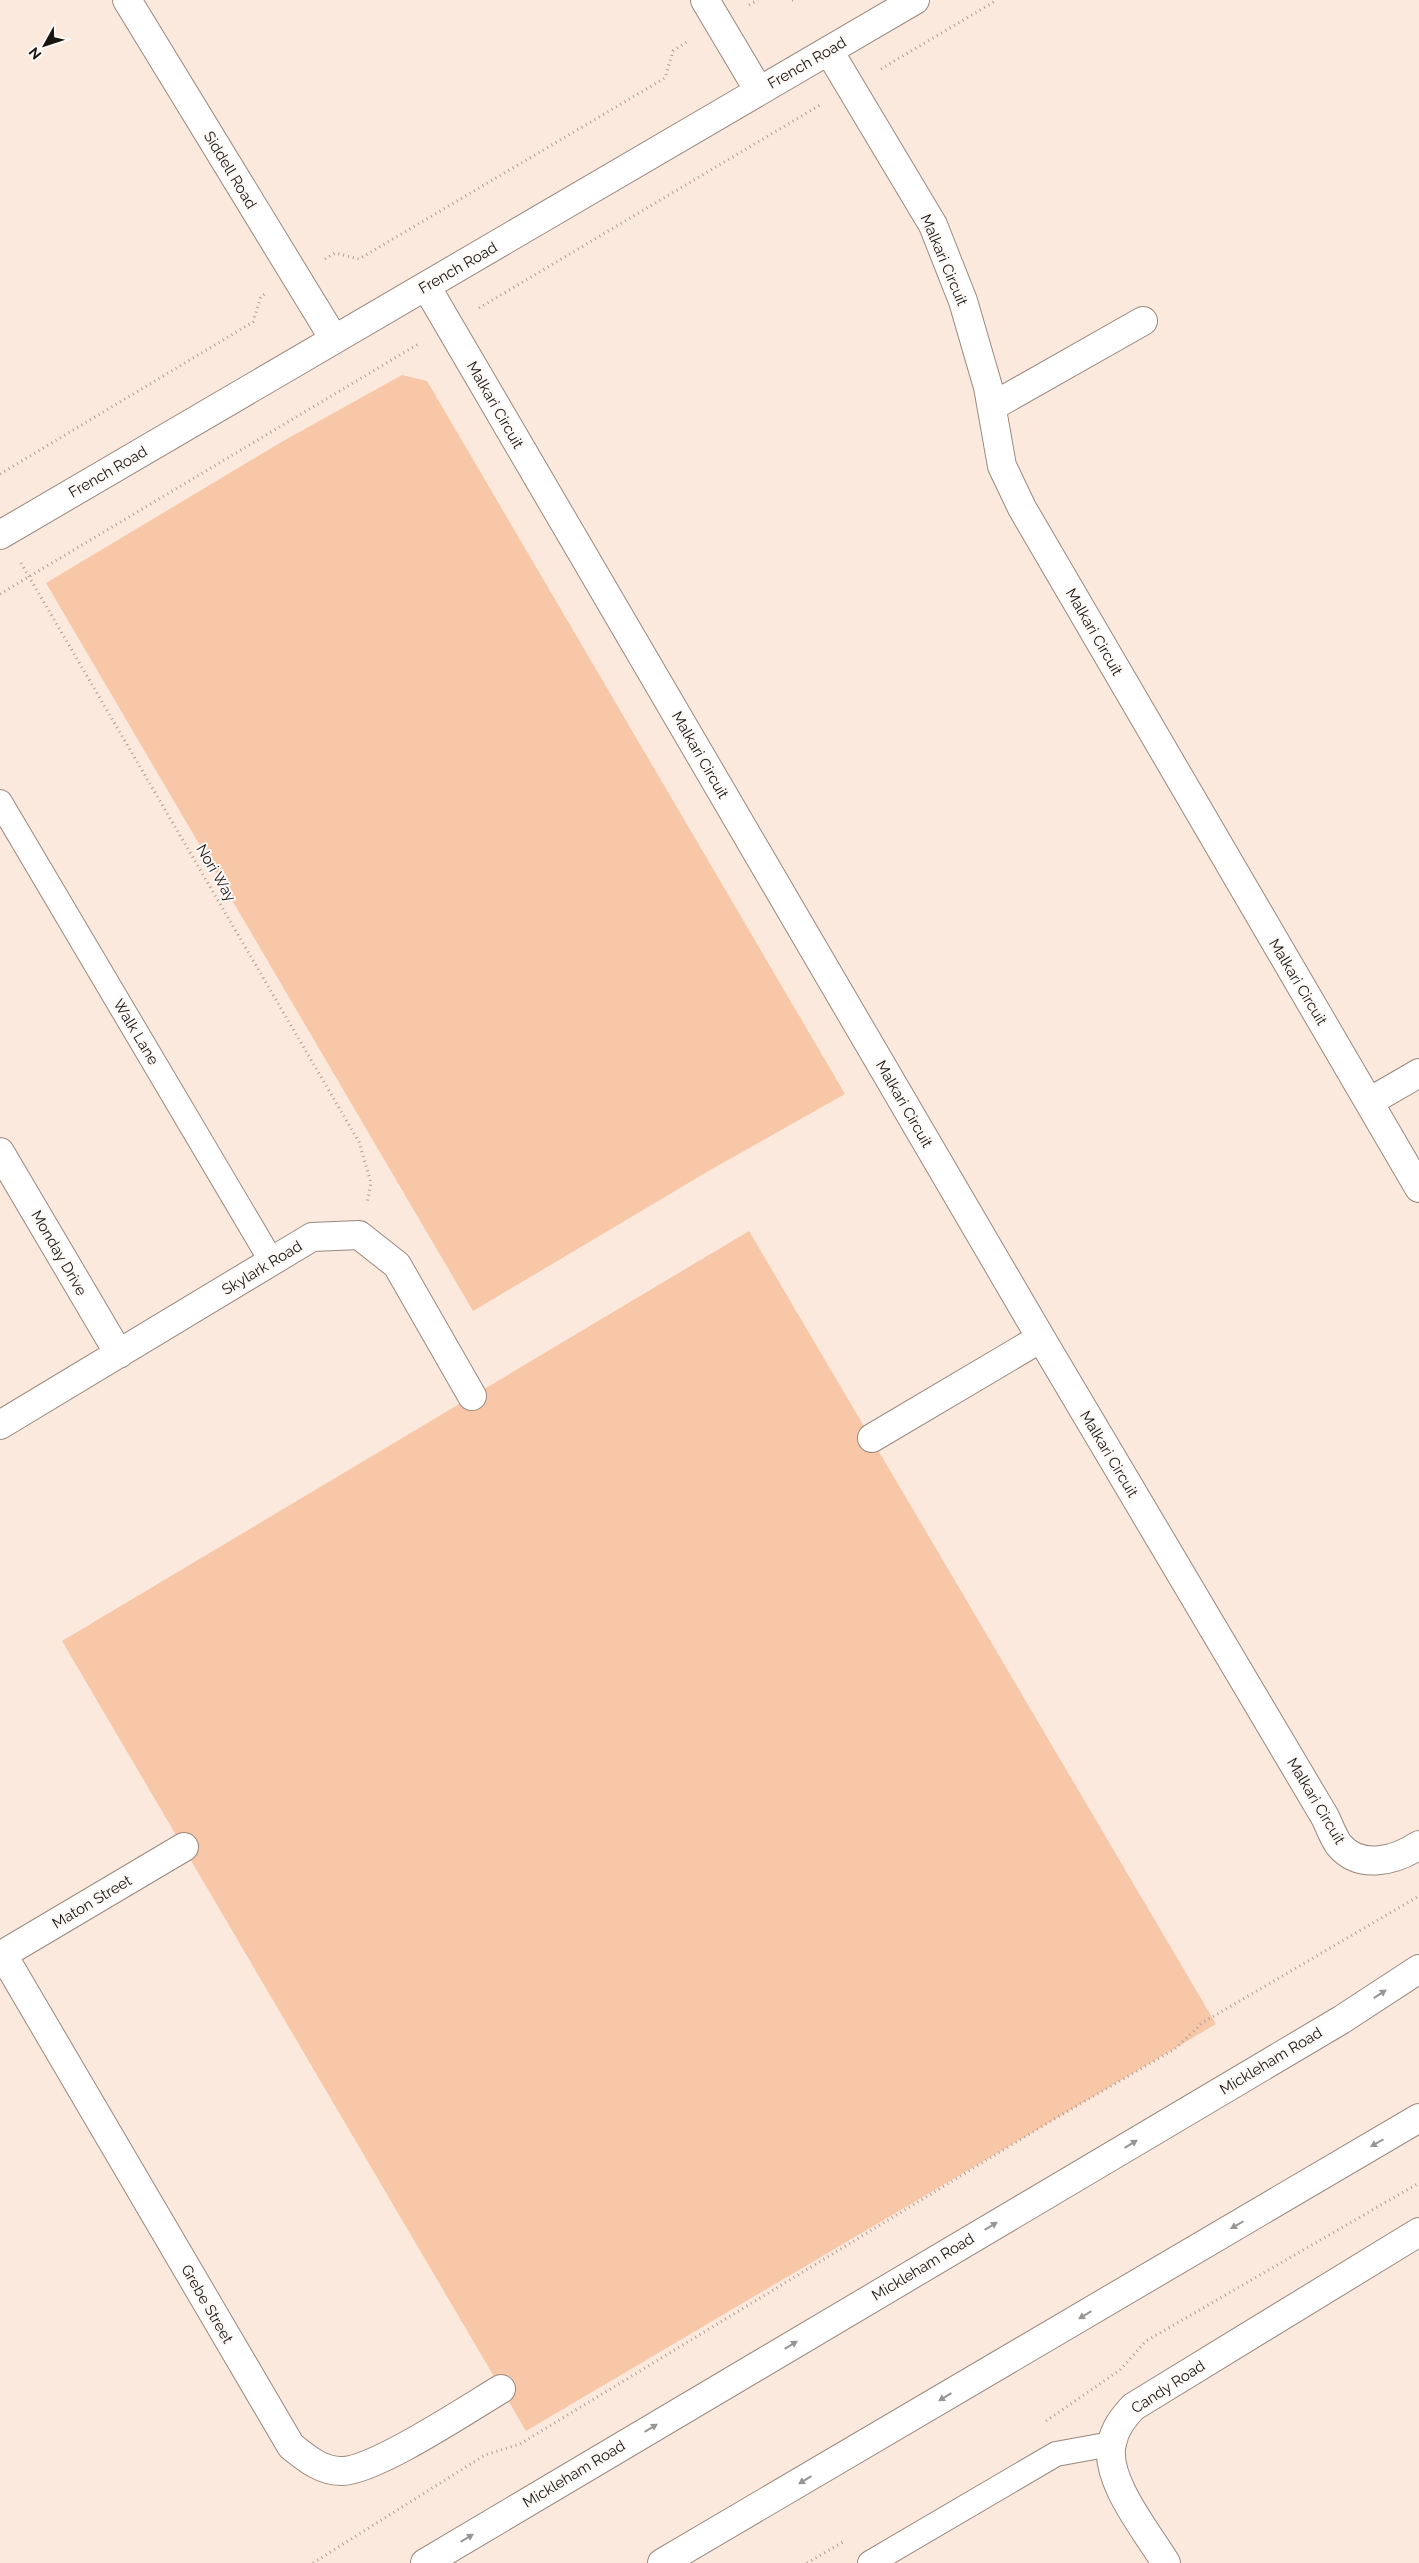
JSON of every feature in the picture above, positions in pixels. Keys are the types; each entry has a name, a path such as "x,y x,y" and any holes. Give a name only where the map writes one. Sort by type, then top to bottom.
{"street":[{"name":"Siddell Road","path":"127,0 334,340"},
{"path":"705,0 759,90"},
{"name":"French Road","path":"2,534 915,0"},
{"name":"Malkari Circuit","path":"829,51 933,225 963,301 992,406 1002,466 1022,508 1419,1188"},
{"name":"Malkari Circuit","path":"426,286 1041,1338 1325,1817 1339,1845 1362,1862 1386,1860 1419,1845"},
{"path":"992,406 1142,321"},
{"path":"1368,1102 1419,1073"},
{"name":"Monday Drive","path":"0,1152 118,1354"},
{"path":"359,1235 398,1265 472,1396"},
{"name":"Skylark Road","path":"0,1426 312,1237 359,1235"},
{"path":"872,1438 1041,1338"},
{"name":"Maton Street","path":"1,1955 184,1847"},
{"name":"Grebe Street","path":"1,1955 291,2446 316,2466 341,2472 371,2464 501,2389"},
{"name":"Mickleham Road","path":"425,2563 1341,2020 1419,1969"},
{"path":"662,2563 1419,2118"},
{"name":"Candy Road","path":"1111,2444 1119,2423 1133,2407 1419,2232"},
{"path":"1111,2444 1112,2465 1119,2486 1166,2563"},
{"path":"684,2563 707,2538"}],"lane":[{"name":"Walk Lane","path":"0,802 272,1262"},
{"path":"870,2563 1056,2454 1111,2444"}],"path":[{"path":"0,474 253,322 261,296 334,253 359,259 665,78 673,51 758,0"},
{"path":"792,0 797,0"},
{"path":"0,594 996,0"},
{"name":"Nori Way","path":"2,534 29,576 359,1142 371,1184 359,1235"},
{"path":"313,2563 485,2455 520,2444 1051,2121 1136,2074 1175,2049 1202,2023 1419,1896"},
{"path":"1039,2426 1120,2370 1146,2341 1419,2183"},
{"path":"807,2563 850,2538"}],"shaded area":[{"path":"402,375 427,381 845,1094 712,1169 473,1311 46,583 285,440"},
{"path":"749,1231 1216,2024 526,2431 62,1641"}]}
